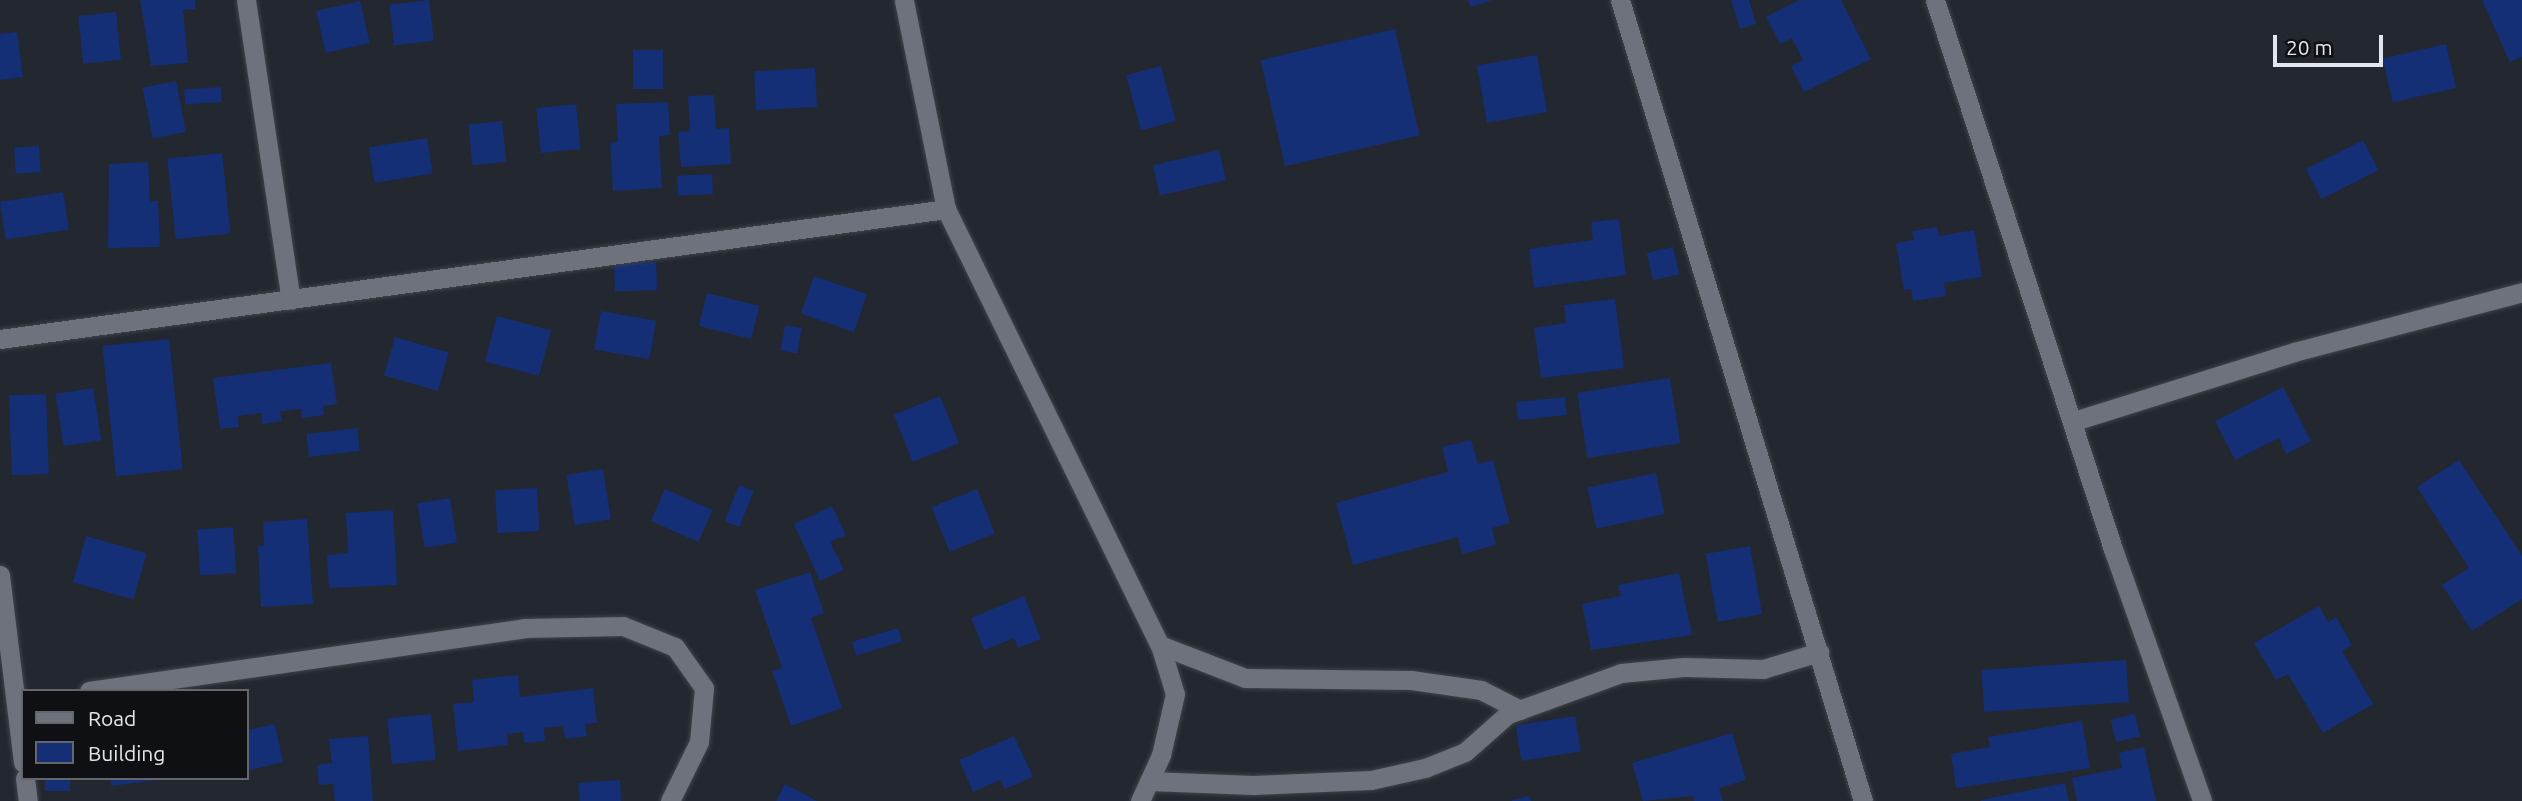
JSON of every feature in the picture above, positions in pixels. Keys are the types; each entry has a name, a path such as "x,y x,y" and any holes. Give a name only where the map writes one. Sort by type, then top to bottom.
{"street":[{"path":"246,0 291,300"},
{"path":"904,0 946,209 1160,645 1175,694 1161,755 1140,801"},
{"path":"1620,0 1863,801"},
{"path":"1935,0 1971,121 2074,421 2113,548 2202,801"},
{"path":"0,339 946,209"},
{"path":"2074,421 2294,352 2522,292"},
{"path":"0,575 21,738"},
{"path":"103,689 524,628 623,626 675,647 704,688 699,742 670,801"},
{"path":"1160,645 1245,678 1411,680 1481,690 1520,709"},
{"path":"1149,781 1252,785 1371,780 1425,768 1465,752 1520,709 1620,673 1684,667 1763,669 1819,652"},
{"path":"25,780 28,801"}],"building":[{"path":"140,0 195,0 195,9 183,10 188,63 151,66"},
{"path":"429,0 434,41 394,46 389,5"},
{"path":"1468,0 1490,0 1490,1 1470,7"},
{"path":"1731,0 1749,0 1756,24 1740,29"},
{"path":"1799,0 1841,0 1871,59 1804,92 1791,66 1803,60 1792,38 1780,44 1766,17"},
{"path":"2482,0 2522,0 2522,57 2510,62"},
{"path":"360,1 370,43 326,53 316,11"},
{"path":"116,12 121,60 83,64 78,16"},
{"path":"1395,29 1420,135 1285,166 1261,60"},
{"path":"17,32 23,77 0,80 0,34"},
{"path":"2446,44 2456,88 2393,102 2383,59"},
{"path":"633,50 663,50 663,89 633,89"},
{"path":"1537,55 1547,112 1487,123 1477,66"},
{"path":"1161,66 1176,121 1141,130 1126,75"},
{"path":"815,68 817,107 756,110 754,71"},
{"path":"176,81 186,132 153,139 143,87"},
{"path":"221,87 222,102 185,105 184,90"},
{"path":"714,95 716,129 729,128 731,164 681,167 678,132 690,131 688,96"},
{"path":"668,102 670,135 659,136 662,188 613,191 610,143 618,142 616,104"},
{"path":"576,104 581,149 541,153 536,108"},
{"path":"502,121 506,162 472,165 468,125"},
{"path":"427,138 433,174 374,183 369,147"},
{"path":"2363,140 2378,170 2321,199 2306,169"},
{"path":"39,146 41,172 16,174 14,148"},
{"path":"1219,150 1226,180 1160,196 1153,165"},
{"path":"222,153 230,234 176,239 167,159"},
{"path":"148,162 150,201 158,201 160,247 108,248 109,164"},
{"path":"712,174 713,194 678,196 677,176"},
{"path":"63,192 69,230 6,240 0,202"},
{"path":"1619,219 1626,275 1534,288 1529,249 1593,240 1591,222"},
{"path":"1937,227 1939,236 1974,230 1982,277 1944,283 1946,296 1913,301 1911,289 1904,290 1896,243 1914,240 1912,231"},
{"path":"1673,247 1679,274 1653,280 1647,253"},
{"path":"656,262 657,290 615,291 614,263"},
{"path":"814,276 867,294 854,332 801,314"},
{"path":"707,293 759,306 751,339 699,326"},
{"path":"1615,299 1624,368 1541,378 1534,328 1566,323 1564,305"},
{"path":"601,311 656,321 649,359 594,349"},
{"path":"497,316 551,330 539,376 485,361"},
{"path":"785,325 802,328 797,354 780,351"},
{"path":"395,337 449,352 438,391 384,375"},
{"path":"169,339 183,469 116,476 102,346"},
{"path":"331,363 337,404 323,406 324,415 302,418 301,409 280,411 282,421 262,424 261,413 238,416 239,427 220,429 213,378"},
{"path":"1670,378 1680,443 1587,458 1577,393"},
{"path":"2283,387 2311,441 2286,454 2279,438 2235,460 2215,421"},
{"path":"93,388 101,440 64,446 55,394"},
{"path":"46,394 49,474 12,475 9,395"},
{"path":"940,396 959,443 913,462 894,415"},
{"path":"1565,397 1567,415 1518,420 1516,402"},
{"path":"357,428 360,451 309,457 306,434"},
{"path":"1471,440 1478,464 1493,460 1510,523 1492,528 1496,545 1462,554 1458,537 1353,565 1336,503 1448,472 1442,447"},
{"path":"2459,460 2522,556 2522,599 2472,631 2442,585 2469,568 2417,487"},
{"path":"603,469 611,519 574,525 566,475"},
{"path":"1656,473 1665,514 1596,529 1588,488"},
{"path":"739,485 754,491 739,527 724,521"},
{"path":"537,488 539,531 497,533 495,490"},
{"path":"665,489 713,510 698,542 651,521"},
{"path":"977,489 995,534 950,552 932,507"},
{"path":"450,498 457,542 424,548 417,503"},
{"path":"832,506 846,535 830,542 844,570 820,581 794,524"},
{"path":"393,510 397,585 329,588 327,555 348,553 346,513"},
{"path":"307,519 313,604 261,607 258,546 264,546 263,522"},
{"path":"233,527 236,573 200,575 197,530"},
{"path":"86,536 147,553 133,600 73,582"},
{"path":"1750,546 1762,614 1718,622 1706,554"},
{"path":"810,572 824,613 811,618 842,708 791,726 772,671 782,668 755,590"},
{"path":"1679,573 1692,635 1591,650 1582,604 1621,596 1618,585"},
{"path":"1024,596 1041,639 1018,648 1014,638 984,650 971,618"},
{"path":"2319,606 2328,622 2336,617 2352,645 2342,651 2373,704 2323,733 2288,674 2276,680 2254,643"},
{"path":"898,628 902,641 856,655 852,642"},
{"path":"2126,660 2129,702 1984,712 1981,670"},
{"path":"518,675 520,697 593,688 597,723 585,724 587,736 565,739 563,726 544,728 545,741 524,743 523,732 507,734 508,745 458,751 453,704 474,702 472,680"},
{"path":"431,714 436,760 392,764 387,719"},
{"path":"2135,714 2140,736 2116,742 2111,720"},
{"path":"1575,716 1581,752 1521,761 1516,725"},
{"path":"2082,721 2090,768 1956,788 1951,754 1990,747 1988,737"},
{"path":"275,724 283,762 248,771 248,730"},
{"path":"1732,733 1746,780 1719,788 1723,801 1694,801 1693,796 1643,801 1632,763"},
{"path":"368,736 373,801 335,801 333,784 319,785 317,765 332,763 329,739"},
{"path":"1014,736 1033,777 1005,789 1000,780 973,792 959,760"},
{"path":"2144,747 2156,801 2077,801 2072,778 2122,768 2119,753"},
{"path":"45,780 70,780 70,791 45,791"},
{"path":"110,780 158,780 111,786"},
{"path":"620,780 621,801 580,801 578,783"},
{"path":"2065,783 2069,801 1981,801 1981,800"},
{"path":"785,784 817,801 776,801"},
{"path":"1530,796 1531,801 1512,801 1512,800"}]}
